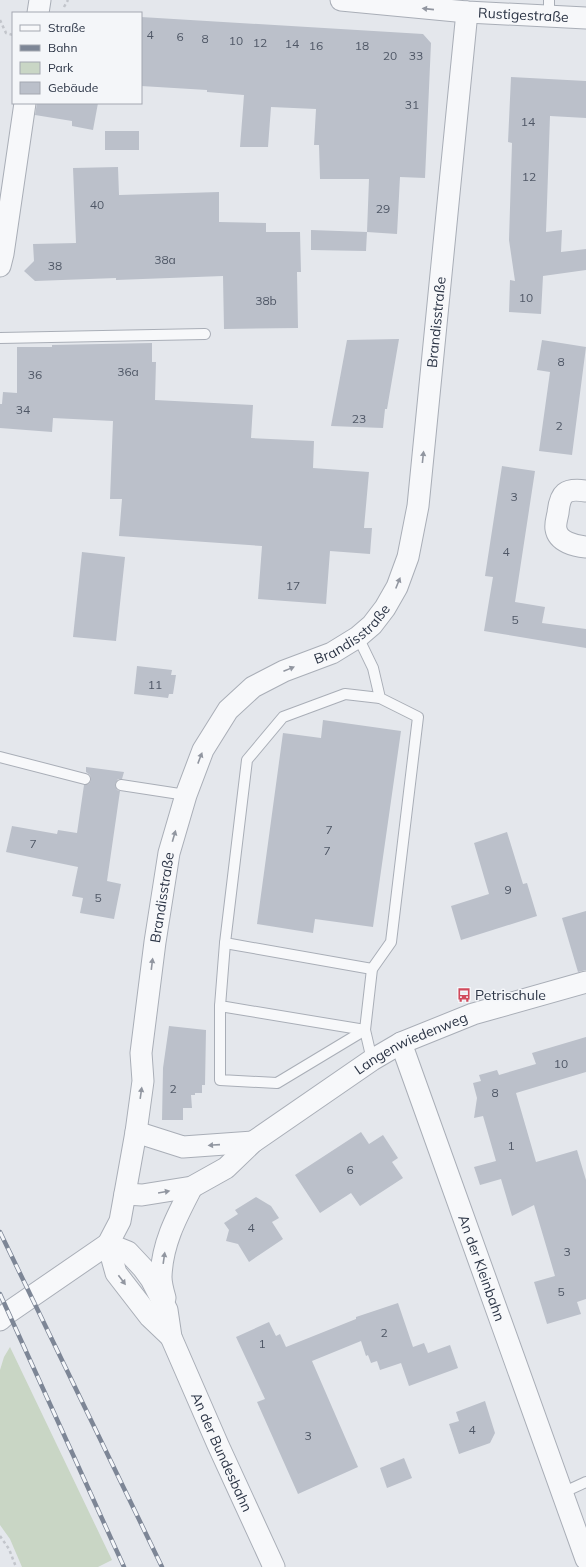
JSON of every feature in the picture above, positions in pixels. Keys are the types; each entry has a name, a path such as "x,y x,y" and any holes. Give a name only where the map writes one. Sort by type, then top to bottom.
{"street":[{"path":"38,12 40,0"},
{"name":"Rustigestraße","path":"341,0 467,12 489,7 549,8 586,18"},
{"name":"Brandisstraße","path":"125,1194 143,1081 141,1053 155,942 169,853 186,795 203,750 228,710 253,687 284,671 332,653 358,637 372,624 385,608 397,587 408,556 418,506 467,12"},
{"path":"0,266 25,104"},
{"path":"586,491 570,491 563,495 559,500 556,529 566,542 577,546 586,547"},
{"name":"Langenwiedenweg","path":"125,1194 142,1195 192,1187 226,1168 253,1142 372,1060 401,1043 473,1014 586,982"},
{"name":"An der Kleinbahn","path":"401,1043 586,1559"},
{"path":"136,1132 183,1147 253,1142"},
{"path":"167,1310 161,1278 164,1253 172,1226 192,1187"},
{"path":"0,1320 9,1312 108,1244 120,1221 125,1194"},
{"name":"An der Bundesbahn","path":"108,1244 128,1252 144,1268 167,1310 171,1337 218,1445 274,1567"},
{"name":"An der Bundesbahn","path":"108,1244 116,1273 150,1317 171,1337"}],"lane":[{"path":"0,338 205,334"},
{"path":"358,637 373,668 380,698"},
{"path":"365,1030 277,1083 220,1080 220,1006 225,943 247,760 283,717 345,694 380,698 418,717 391,942 372,969 365,1030 372,1060"},
{"path":"0,757 85,780"},
{"path":"121,785 186,795"},
{"path":"225,943 372,969"},
{"path":"220,1006 365,1030"},
{"path":"562,1493 586,1482"}],"path":[{"path":"0,20 6,34 12,35"},
{"path":"0,1536 9,1549 16,1567"}],"green space":[{"path":"10,1347 112,1560 98,1567 22,1567 10,1539 0,1525 0,1370 4,1357"}],"building":[{"path":"142,17 423,34 431,43 425,178 400,177 397,234 367,232 369,179 320,179 319,145 314,145 316,109 271,107 268,147 240,147 244,95 207,92 207,90 142,86"},
{"path":"511,77 586,81 586,118 550,116 546,232 562,230 561,252 586,249 586,270 543,276 541,314 509,312 510,280 515,281 509,240 512,143 508,142"},
{"path":"37,104 98,104 93,130 72,126 72,121 35,115"},
{"path":"105,131 139,131 139,150 105,150"},
{"path":"118,167 119,195 219,192 219,222 266,223 266,232 300,232 301,272 297,272 298,328 224,329 223,276 35,281 24,271 34,261 33,244 76,243 73,168"},
{"path":"311,230 367,232 366,251 311,250"},
{"path":"399,339 387,409 385,409 383,428 331,426 347,340"},
{"path":"542,340 586,347 572,455 539,451 550,372 537,370"},
{"path":"152,343 152,362 156,362 155,400 253,405 251,438 314,441 313,468 369,472 364,528 372,528 370,554 330,551 326,604 258,599 262,546 119,536 122,499 110,499 113,421 53,418 52,432 0,428 0,404 2,404 3,392 17,393 17,347"},
{"path":"502,466 535,471 515,602 545,607 542,623 586,629 586,648 484,631 493,577 485,576"},
{"path":"82,552 125,557 116,641 73,637"},
{"path":"137,666 172,670 171,675 176,675 173,694 169,694 168,698 134,694"},
{"path":"323,720 401,731 373,927 315,919 313,933 257,924 283,733 321,738"},
{"path":"86,767 124,772 122,779 118,779 115,784 117,790 120,791 107,881 121,884 114,919 80,913 83,898 72,896 78,867 6,852 12,826 57,834 58,830 77,833 84,785 89,784 91,780 90,775 86,772"},
{"path":"507,832 523,884 527,883 537,916 461,940 451,906 489,894 474,843"},
{"path":"586,911 586,970 578,972 562,918"},
{"path":"169,1026 206,1030 205,1085 202,1085 202,1093 195,1093 195,1095 191,1095 192,1108 183,1108 183,1120 162,1120 163,1068"},
{"path":"586,1037 586,1072 516,1093 536,1162 577,1150 586,1180 586,1299 577,1302 581,1314 547,1324 534,1282 555,1276 534,1205 512,1216 501,1179 480,1185 474,1167 496,1161 483,1116 474,1118 477,1098 473,1083 481,1081 479,1075 497,1070 499,1075 536,1064 532,1053"},
{"path":"361,1132 369,1144 383,1135 398,1158 392,1162 403,1178 360,1206 351,1193 320,1213 295,1175"},
{"path":"256,1197 271,1206 279,1218 272,1222 283,1239 249,1262 238,1244 226,1241 229,1230 224,1223 238,1214 235,1210"},
{"path":"398,1303 413,1347 424,1343 428,1353 450,1345 458,1368 409,1386 401,1363 380,1370 377,1361 371,1363 368,1355 366,1356 361,1341 312,1361 358,1467 298,1494 257,1402 265,1399 236,1337 269,1322 276,1336 280,1334 286,1347 356,1319 356,1317"},
{"path":"485,1401 495,1433 490,1443 459,1454 449,1424 459,1421 456,1412"},
{"path":"404,1458 412,1478 387,1488 380,1468"}],"railway":[{"path":"0,1232 162,1567"},
{"path":"0,1294 124,1567"}],"place":[{"name":"Petrischule","path":"464,995"}]}
